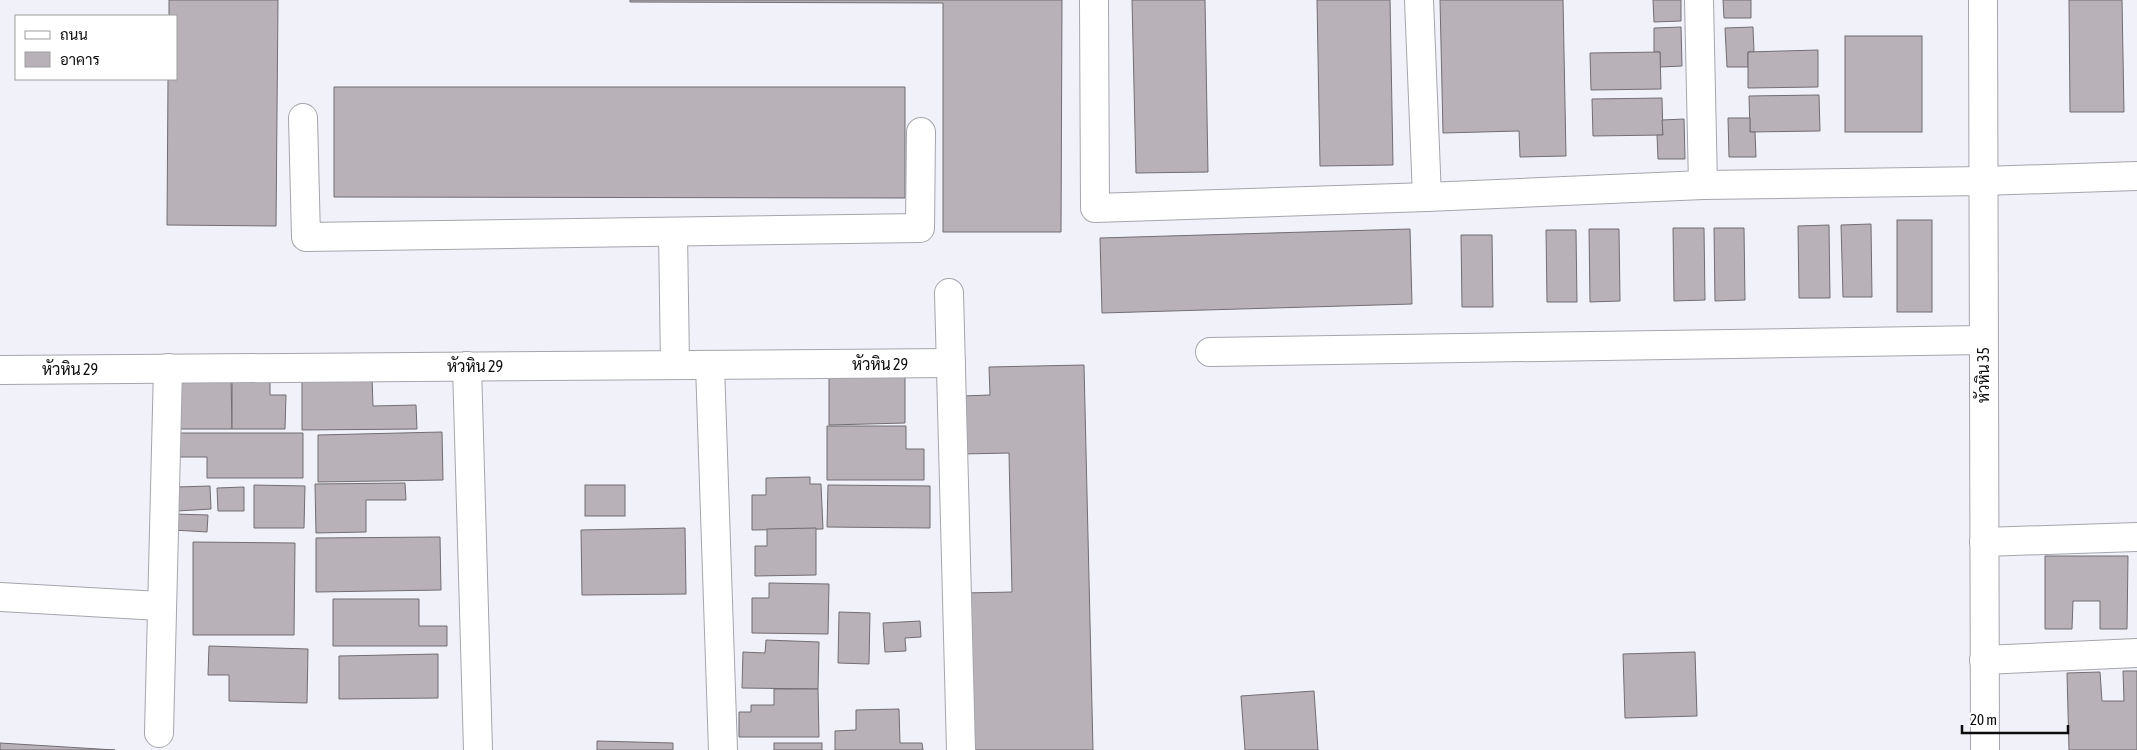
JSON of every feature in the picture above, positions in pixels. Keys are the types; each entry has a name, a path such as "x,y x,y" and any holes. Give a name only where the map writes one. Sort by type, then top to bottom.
{"street":[{"path":"1094,0 1095,208 1427,197 1703,185 1983,181 2137,176"},
{"path":"1419,0 1427,197"},
{"path":"1699,0 1703,185"},
{"name":"หัวหิน 35","path":"1983,0 1985,750"},
{"path":"303,118 306,237 920,228 921,132"},
{"path":"673,232 675,365"},
{"path":"950,293 961,750"},
{"path":"1210,352 1983,340"},
{"name":"หัวหิน 29","path":"0,370 951,363"},
{"path":"710,365 723,750"},
{"path":"467,366 478,750"},
{"path":"158,733 168,368"},
{"path":"1984,542 2137,537"},
{"path":"0,597 160,606"},
{"path":"1984,660 2137,653"}],"building":[{"path":"169,0 278,0 276,226 167,225 168,80 178,80 178,15 169,15"},
{"path":"630,0 1062,0 1061,232 943,232 943,3 630,2"},
{"path":"1132,0 1205,0 1208,172 1136,173"},
{"path":"1317,0 1390,0 1393,165 1320,166"},
{"path":"1440,0 1563,0 1566,156 1520,157 1519,131 1443,133"},
{"path":"1653,0 1681,0 1681,21 1654,22"},
{"path":"1723,0 1751,0 1751,18 1724,18"},
{"path":"2069,0 2122,0 2124,112 2070,112"},
{"path":"1681,27 1682,66 1660,67 1660,52 1654,52 1654,28"},
{"path":"1753,27 1754,52 1748,52 1748,67 1727,67 1725,28"},
{"path":"1845,36 1922,36 1922,132 1845,132"},
{"path":"1818,50 1818,87 1748,88 1748,52"},
{"path":"1660,52 1661,89 1591,90 1590,53"},
{"path":"334,87 905,87 905,198 334,197"},
{"path":"1819,95 1820,131 1750,132 1749,96"},
{"path":"1662,98 1663,135 1593,136 1592,99"},
{"path":"1728,118 1750,118 1750,132 1755,132 1756,157 1729,157"},
{"path":"1684,119 1685,159 1658,159 1657,135 1663,135 1662,120"},
{"path":"1897,220 1932,220 1932,312 1897,312"},
{"path":"1871,224 1872,297 1843,297 1841,225"},
{"path":"1829,225 1830,298 1799,298 1798,226"},
{"path":"1673,228 1704,228 1705,300 1674,301"},
{"path":"1714,228 1744,228 1745,300 1715,301"},
{"path":"1410,229 1412,304 1102,313 1100,238"},
{"path":"1589,229 1619,229 1620,301 1590,302"},
{"path":"1546,230 1576,230 1577,302 1547,302"},
{"path":"1461,235 1492,235 1493,307 1462,307"},
{"path":"1084,365 1093,750 969,750 966,593 1012,592 1009,453 963,454 962,396 990,395 989,367"},
{"path":"905,376 905,423 829,425 829,377"},
{"path":"231,377 232,429 178,429 177,378"},
{"path":"372,377 373,406 416,405 417,429 302,430 302,378"},
{"path":"232,378 270,378 270,395 286,395 285,429 232,429"},
{"path":"827,426 906,426 906,449 924,449 924,480 827,480"},
{"path":"442,432 443,480 318,482 318,435"},
{"path":"173,433 303,433 303,478 207,478 207,457 173,457"},
{"path":"810,477 810,484 821,484 823,529 752,530 752,495 766,495 766,478"},
{"path":"405,483 406,500 366,500 366,532 316,533 315,484"},
{"path":"254,485 305,486 304,528 254,528"},
{"path":"585,485 625,485 625,516 585,516"},
{"path":"828,485 930,486 930,528 827,527"},
{"path":"210,486 211,509 177,511 176,487"},
{"path":"244,487 244,511 218,511 217,488"},
{"path":"173,514 208,515 207,532 173,530"},
{"path":"685,528 686,594 582,595 581,530"},
{"path":"816,528 816,575 755,576 755,546 767,546 767,529"},
{"path":"440,537 441,590 316,592 316,538"},
{"path":"193,542 295,543 294,635 193,635"},
{"path":"2045,556 2128,556 2127,629 2100,629 2100,601 2073,601 2072,629 2045,629"},
{"path":"769,583 829,584 828,634 752,633 752,598 769,598"},
{"path":"333,599 419,599 419,626 447,626 447,646 333,646"},
{"path":"839,612 870,613 869,664 838,663"},
{"path":"920,621 921,637 905,638 906,651 885,652 883,623"},
{"path":"766,640 819,642 818,689 742,688 743,652 765,653"},
{"path":"209,646 308,649 307,703 229,701 229,675 208,675"},
{"path":"1695,652 1697,716 1625,718 1623,654"},
{"path":"438,654 438,698 339,699 339,656"},
{"path":"2123,671 2137,671 2137,750 2069,750 2067,673 2100,672 2102,701 2124,701"},
{"path":"774,689 818,689 819,737 739,737 739,712 751,712 751,705 774,705"},
{"path":"1314,691 1318,750 1245,750 1241,696"},
{"path":"899,709 900,743 922,743 923,750 835,750 835,731 856,730 856,710"},
{"path":"597,741 673,743 673,750 597,750"},
{"path":"0,743 115,750 0,750"},
{"path":"774,743 822,743 822,750 774,750"}]}
